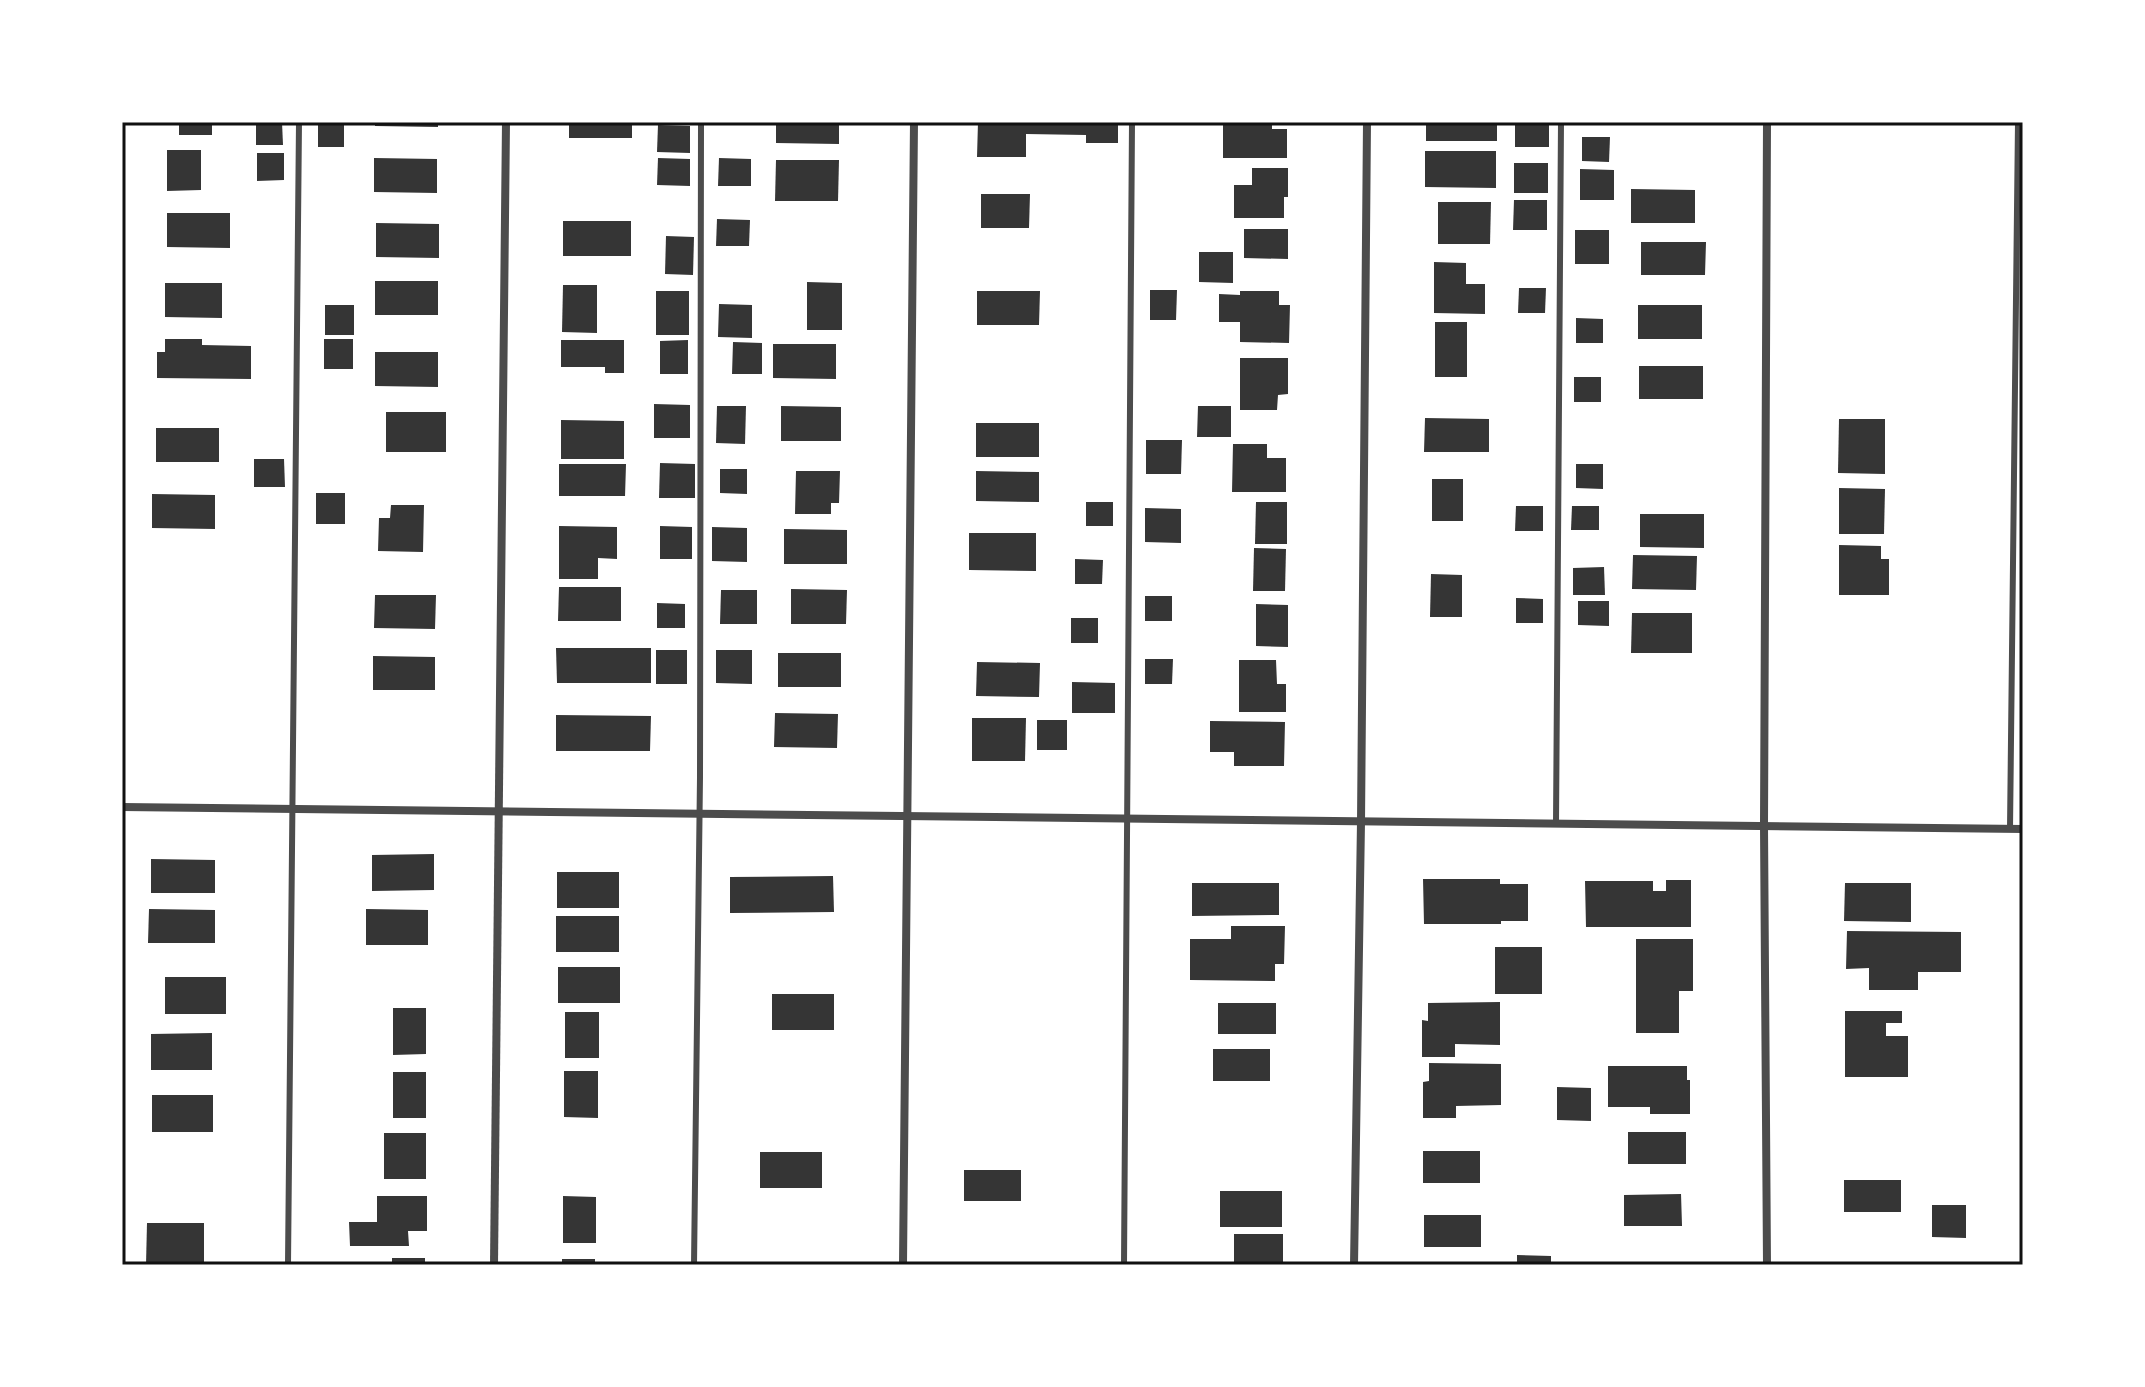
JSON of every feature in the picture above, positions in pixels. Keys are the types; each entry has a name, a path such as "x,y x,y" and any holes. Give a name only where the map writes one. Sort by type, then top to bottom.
{"street":[{"path":"494,1265 506,122"},
{"path":"903,1265 914,122"},
{"path":"1354,1265 1367,122"},
{"path":"1767,122 1764,826 1767,1265"},
{"path":"122,807 2023,829"}],"lane":[{"path":"288,1265 299,122"},
{"path":"694,1265 700,814 701,122"},
{"path":"1124,1265 1132,122"},
{"path":"1556,824 1561,122"},
{"path":"2010,829 2018,122"}],"building":[{"path":"179,122 212,122 212,135 179,135"},
{"path":"256,122 282,122 283,145 256,145"},
{"path":"318,122 344,122 344,147 318,147"},
{"path":"375,122 438,122 438,127 375,126"},
{"path":"569,122 632,122 632,138 569,138"},
{"path":"776,122 839,122 839,144 776,143"},
{"path":"978,122 1118,122 1118,143 1086,143 1086,135 1026,134 1026,157 977,157"},
{"path":"1223,122 1272,122 1272,129 1287,129 1287,158 1223,158"},
{"path":"1426,122 1497,122 1497,141 1426,141"},
{"path":"1515,122 1549,122 1549,147 1515,147"},
{"path":"658,125 690,126 690,153 657,152"},
{"path":"1582,137 1610,137 1609,162 1582,161"},
{"path":"167,150 201,150 201,190 167,191"},
{"path":"1425,151 1496,151 1496,188 1425,187"},
{"path":"257,153 284,153 284,180 257,181"},
{"path":"374,158 437,159 437,193 374,192"},
{"path":"658,158 690,159 690,186 657,185"},
{"path":"719,158 751,159 751,186 718,186"},
{"path":"776,160 839,160 838,201 775,201"},
{"path":"1514,163 1548,163 1548,193 1514,193"},
{"path":"1252,168 1288,168 1284,218 1234,218 1234,185 1252,185"},
{"path":"1580,169 1614,170 1614,200 1580,200"},
{"path":"1631,189 1695,190 1695,223 1631,223"},
{"path":"981,194 1030,194 1029,228 981,228"},
{"path":"1514,200 1547,200 1547,230 1513,230"},
{"path":"1438,202 1491,202 1490,244 1438,244"},
{"path":"167,213 230,213 230,248 167,247"},
{"path":"717,219 750,220 749,246 716,246"},
{"path":"563,221 631,221 631,256 563,256"},
{"path":"376,223 439,224 439,258 376,257"},
{"path":"1244,229 1288,229 1288,259 1244,258"},
{"path":"1575,230 1609,230 1609,264 1575,264"},
{"path":"666,236 694,237 693,275 665,274"},
{"path":"1641,242 1706,242 1705,275 1641,275"},
{"path":"1199,252 1233,252 1233,283 1199,282"},
{"path":"1434,262 1466,263 1466,284 1485,284 1485,314 1434,313"},
{"path":"375,281 438,281 438,315 375,315"},
{"path":"807,282 842,283 842,330 807,330"},
{"path":"165,283 222,283 222,318 165,317"},
{"path":"563,285 597,285 597,333 562,332"},
{"path":"1519,288 1546,288 1545,313 1518,313"},
{"path":"1150,290 1177,290 1176,320 1150,320"},
{"path":"656,291 689,291 689,335 656,335"},
{"path":"977,291 1040,291 1039,325 977,325"},
{"path":"1240,291 1279,291 1279,305 1290,305 1289,343 1240,342 1240,322 1219,322 1219,294 1240,295"},
{"path":"719,304 752,305 752,338 718,337"},
{"path":"325,305 354,305 354,335 325,335"},
{"path":"1638,305 1702,305 1702,339 1638,339"},
{"path":"1576,318 1603,319 1603,343 1576,343"},
{"path":"1435,322 1467,322 1467,377 1435,377"},
{"path":"165,339 202,339 202,345 251,346 251,379 157,378 157,352 165,352"},
{"path":"324,339 353,339 353,369 324,369"},
{"path":"561,340 624,340 624,373 605,373 605,367 561,367"},
{"path":"688,340 688,374 660,374 660,341"},
{"path":"733,342 762,343 762,374 732,374"},
{"path":"773,344 836,344 836,379 773,378"},
{"path":"375,352 438,352 438,387 375,386"},
{"path":"1240,358 1288,358 1288,394 1278,395 1277,410 1240,410"},
{"path":"1639,366 1703,366 1703,399 1639,399"},
{"path":"1574,377 1601,377 1601,402 1574,402"},
{"path":"654,404 690,405 690,438 654,438"},
{"path":"717,406 746,406 745,444 716,443"},
{"path":"781,406 841,407 841,441 781,441"},
{"path":"1198,406 1231,406 1231,437 1197,437"},
{"path":"386,412 446,412 446,452 386,452"},
{"path":"1425,418 1489,419 1489,452 1424,452"},
{"path":"1839,419 1885,419 1885,474 1838,473"},
{"path":"561,420 624,421 624,459 561,459"},
{"path":"976,423 1039,423 1039,457 976,457"},
{"path":"156,428 219,428 219,462 156,462"},
{"path":"1146,440 1182,440 1181,474 1146,474"},
{"path":"1233,444 1267,444 1267,458 1286,458 1286,492 1232,492"},
{"path":"254,459 284,459 285,487 254,487"},
{"path":"660,463 695,464 695,498 659,498"},
{"path":"559,464 626,464 625,496 559,496"},
{"path":"1576,464 1603,464 1603,489 1576,488"},
{"path":"720,469 747,469 747,494 720,493"},
{"path":"796,471 840,471 839,503 831,503 831,514 795,514"},
{"path":"976,471 1039,472 1039,502 976,501"},
{"path":"1432,479 1463,479 1463,521 1432,521"},
{"path":"1839,488 1885,489 1884,534 1839,534"},
{"path":"316,493 345,493 345,524 316,524"},
{"path":"152,494 215,495 215,529 152,528"},
{"path":"1086,502 1113,502 1113,526 1086,526"},
{"path":"1256,502 1287,502 1287,544 1255,544"},
{"path":"391,505 424,505 423,552 378,551 379,518 390,518"},
{"path":"1516,506 1543,506 1543,531 1515,531"},
{"path":"1572,506 1599,506 1599,530 1571,530"},
{"path":"1145,508 1181,509 1181,543 1145,542"},
{"path":"1640,514 1704,514 1704,548 1640,547"},
{"path":"559,526 617,527 617,559 598,558 598,579 559,579"},
{"path":"660,526 692,527 692,559 660,559"},
{"path":"712,527 747,528 747,562 712,561"},
{"path":"784,529 847,530 847,564 784,564"},
{"path":"969,533 1036,533 1036,571 969,570"},
{"path":"1839,545 1881,546 1881,559 1889,559 1889,595 1839,595"},
{"path":"1254,548 1286,549 1285,591 1253,591"},
{"path":"1633,555 1697,556 1696,590 1632,589"},
{"path":"1075,559 1103,560 1102,584 1075,584"},
{"path":"1604,567 1605,595 1573,595 1573,568"},
{"path":"1431,574 1462,575 1462,617 1430,617"},
{"path":"559,587 621,587 621,621 558,621"},
{"path":"791,589 847,590 846,624 791,624"},
{"path":"721,590 757,590 757,624 720,624"},
{"path":"375,595 436,595 435,629 374,628"},
{"path":"1145,596 1172,596 1172,621 1145,621"},
{"path":"1516,598 1543,599 1543,623 1516,623"},
{"path":"1578,601 1609,601 1609,626 1578,625"},
{"path":"657,603 685,604 685,628 657,628"},
{"path":"1256,604 1288,605 1288,647 1256,646"},
{"path":"1632,613 1692,613 1692,653 1631,653"},
{"path":"1071,618 1098,618 1098,643 1071,643"},
{"path":"556,648 651,648 651,683 557,683"},
{"path":"656,650 687,650 687,684 656,684"},
{"path":"716,650 752,650 752,684 716,683"},
{"path":"778,653 841,653 841,687 778,687"},
{"path":"373,656 435,657 435,690 373,690"},
{"path":"1145,659 1173,659 1172,684 1145,684"},
{"path":"1239,660 1276,660 1277,684 1286,684 1286,712 1239,712"},
{"path":"977,662 1040,663 1039,697 976,696"},
{"path":"1072,682 1115,683 1115,713 1072,713"},
{"path":"775,713 838,714 837,748 774,747"},
{"path":"556,715 651,716 650,751 556,751"},
{"path":"972,718 1026,718 1025,761 972,761"},
{"path":"1037,720 1067,720 1067,750 1037,750"},
{"path":"1210,721 1285,722 1284,766 1234,766 1234,752 1210,752"},
{"path":"434,854 434,890 372,891 372,855"},
{"path":"151,859 215,860 215,893 151,893"},
{"path":"557,872 619,872 619,908 557,908"},
{"path":"833,876 834,912 730,913 730,877"},
{"path":"1423,879 1500,879 1500,884 1528,884 1528,921 1424,924"},
{"path":"1666,880 1691,880 1691,927 1586,927 1585,881 1653,881 1653,891 1666,891"},
{"path":"1192,883 1279,883 1279,915 1192,916"},
{"path":"1845,883 1911,883 1911,922 1844,921"},
{"path":"149,909 215,910 215,943 148,943"},
{"path":"366,909 428,910 428,945 366,945"},
{"path":"556,916 619,916 619,952 556,952"},
{"path":"1231,926 1285,926 1284,964 1275,964 1275,981 1190,980 1190,939 1231,939"},
{"path":"1847,931 1961,932 1961,972 1918,972 1918,990 1869,990 1869,968 1846,969"},
{"path":"1636,939 1693,939 1693,991 1679,991 1679,1033 1636,1033"},
{"path":"1495,947 1542,947 1542,994 1495,994"},
{"path":"558,967 620,967 620,1003 558,1003"},
{"path":"165,977 226,977 226,1014 165,1014"},
{"path":"772,994 834,994 834,1030 772,1030"},
{"path":"1500,1002 1500,1045 1455,1044 1455,1057 1422,1057 1422,1020 1428,1021 1428,1003"},
{"path":"1218,1003 1276,1003 1276,1034 1218,1034"},
{"path":"393,1008 426,1008 426,1054 393,1055"},
{"path":"1845,1011 1902,1011 1902,1023 1886,1023 1886,1036 1908,1036 1908,1077 1845,1077"},
{"path":"565,1012 599,1012 599,1058 565,1058"},
{"path":"212,1033 212,1070 151,1070 151,1034"},
{"path":"1213,1049 1270,1049 1270,1081 1213,1081"},
{"path":"1429,1063 1501,1064 1501,1105 1456,1106 1456,1118 1423,1118 1423,1082 1429,1081"},
{"path":"1608,1066 1687,1066 1690,1114 1650,1114 1650,1107 1608,1107"},
{"path":"564,1071 598,1071 598,1118 564,1117"},
{"path":"393,1072 426,1072 426,1118 393,1118"},
{"path":"1557,1087 1591,1088 1591,1121 1557,1120"},
{"path":"152,1095 213,1095 213,1132 152,1132"},
{"path":"1628,1132 1686,1132 1686,1164 1628,1164"},
{"path":"384,1133 426,1133 426,1179 384,1179"},
{"path":"1423,1151 1480,1151 1480,1183 1423,1183"},
{"path":"760,1152 822,1152 822,1188 760,1188"},
{"path":"964,1170 1021,1170 1021,1201 964,1201"},
{"path":"1844,1180 1901,1180 1901,1212 1844,1212"},
{"path":"1220,1191 1282,1191 1282,1227 1220,1227"},
{"path":"1681,1194 1682,1226 1624,1226 1624,1195"},
{"path":"377,1196 427,1196 427,1231 408,1231 409,1246 350,1246 349,1222 377,1222"},
{"path":"563,1196 596,1197 596,1243 563,1243"},
{"path":"1932,1205 1966,1205 1966,1238 1932,1237"},
{"path":"1424,1215 1481,1215 1481,1247 1424,1247"},
{"path":"147,1223 204,1223 204,1265 146,1265"},
{"path":"1234,1234 1283,1234 1283,1263 1234,1265"},
{"path":"1517,1255 1551,1256 1551,1265 1517,1265"},
{"path":"392,1258 425,1258 425,1265 392,1265"},
{"path":"562,1259 595,1259 595,1265 562,1265"}]}
